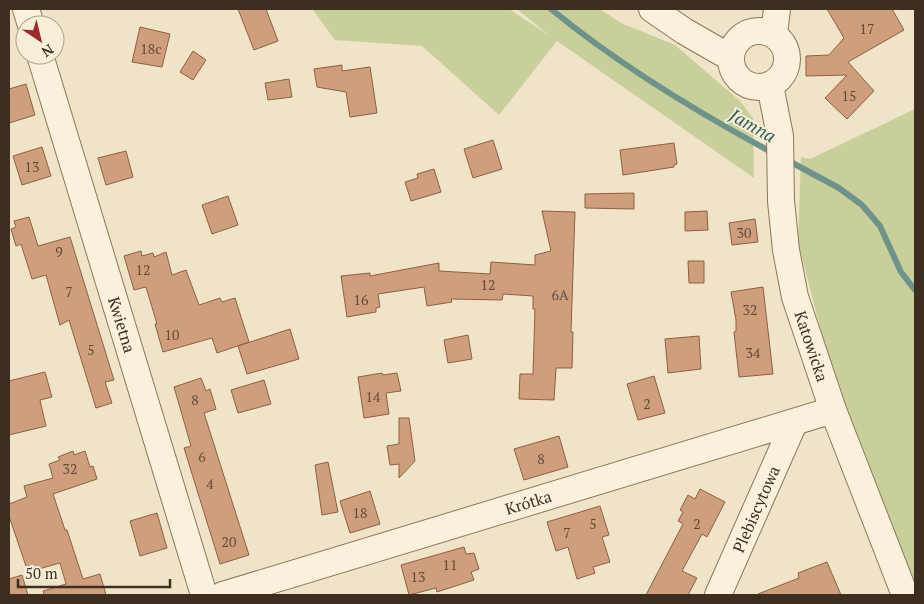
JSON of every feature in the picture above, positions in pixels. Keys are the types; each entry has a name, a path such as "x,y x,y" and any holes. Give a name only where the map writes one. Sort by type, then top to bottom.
{"street":[{"path":"652,9 684,31 731,58"},
{"path":"774,34 778,9"},
{"path":"762,31 774,34 784,46 788,60 785,73 780,79 770,85 756,87 743,82 734,73 732,68 731,58 736,44 743,37 751,33 762,31"},
{"name":"Kwietna","path":"43,65 204,595"},
{"name":"Katowicka","path":"770,85 780,136 780,201 786,250 795,297 833,410 905,595"},
{"name":"Krótka","path":"223,595 794,424 833,410"},
{"name":"Plebiscytowa","path":"718,595 794,424"}],"green space":[{"path":"312,9 509,9 550,36 517,9 600,9 621,23 675,45 740,101 753,118 754,178 557,41 499,115 422,46 335,40"},
{"path":"915,109 915,584 832,373 798,243 801,157 810,159"}],"building":[{"path":"238,9 266,9 278,41 254,50"},
{"path":"827,9 892,9 904,30 848,62 874,91 847,119 825,98 847,75 806,76 806,56 829,55 844,38"},
{"path":"140,27 170,34 162,67 132,62"},
{"path":"193,51 206,60 193,80 180,72"},
{"path":"342,65 342,71 370,67 377,113 350,117 346,92 317,87 314,69"},
{"path":"289,79 292,97 268,100 265,83"},
{"path":"26,84 35,115 9,123 9,89"},
{"path":"493,140 502,169 473,178 464,149"},
{"path":"674,143 677,164 674,167 623,175 620,150"},
{"path":"42,147 51,176 22,185 13,156"},
{"path":"126,151 133,177 106,185 98,158"},
{"path":"434,169 441,192 411,201 405,182 418,178 417,174"},
{"path":"634,193 634,209 585,208 585,194"},
{"path":"228,196 238,225 212,234 202,205"},
{"path":"542,211 575,212 571,332 573,332 572,368 556,368 554,400 519,399 520,374 533,374 535,309 533,309 533,296 503,294 502,300 451,299 452,302 427,306 424,287 378,294 380,307 376,308 376,312 347,317 341,276 370,273 370,276 439,263 439,271 490,274 491,262 535,265 535,255 551,251"},
{"path":"707,211 708,230 685,231 685,212"},
{"path":"29,217 38,246 70,237 114,380 105,382 112,403 96,408 69,320 60,325 46,275 32,279 21,244 16,246 11,229 16,227 14,221"},
{"path":"755,219 758,242 732,245 729,223"},
{"path":"141,251 142,256 153,253 154,257 166,252 172,275 186,270 199,305 220,298 222,302 235,298 249,342 217,353 212,338 163,352 146,287 134,290 124,256"},
{"path":"688,261 704,261 704,283 689,283"},
{"path":"763,287 773,374 739,377 734,332 736,331 736,320 731,292"},
{"path":"290,329 299,359 247,374 238,346"},
{"path":"468,335 472,359 448,363 444,340"},
{"path":"699,336 701,369 668,373 665,339"},
{"path":"45,372 52,397 40,400 46,426 9,435 9,381"},
{"path":"382,373 383,375 397,373 401,391 386,393 389,414 364,418 358,377"},
{"path":"654,376 665,413 638,420 627,384"},
{"path":"201,378 206,391 210,389 216,409 204,413 249,555 220,564 184,448 191,446 174,387"},
{"path":"264,380 271,404 238,413 231,390"},
{"path":"399,418 409,418 415,461 399,478 399,464 390,465 387,446 399,444"},
{"path":"559,436 568,467 524,480 514,449"},
{"path":"73,451 74,455 85,451 90,467 93,466 97,479 53,494 83,579 100,574 106,595 44,595 43,591 66,584 60,563 28,572 9,516 9,504 27,497 24,486 53,478 49,464 60,460 58,457"},
{"path":"328,462 338,512 322,515 315,465"},
{"path":"700,489 725,502 707,537 702,534 682,571 697,578 688,595 646,595 683,524 678,521 683,512 680,510 688,495 695,499"},
{"path":"370,491 380,524 350,533 340,501"},
{"path":"600,506 609,535 602,537 610,562 593,567 595,573 577,579 568,547 556,551 547,522"},
{"path":"157,513 167,548 140,556 130,521"},
{"path":"464,547 466,554 474,553 479,569 471,572 474,580 437,592 436,588 409,595 401,565"},
{"path":"827,562 841,595 758,595 799,578 798,573"},
{"path":"22,575 28,595 9,595 9,579"}],"waterway":[{"name":"Jamna","path":"551,9 603,49 658,86 715,121 773,153"},
{"name":"Jamna","path":"787,160 839,188 862,205 880,226 901,272 915,290"}]}
